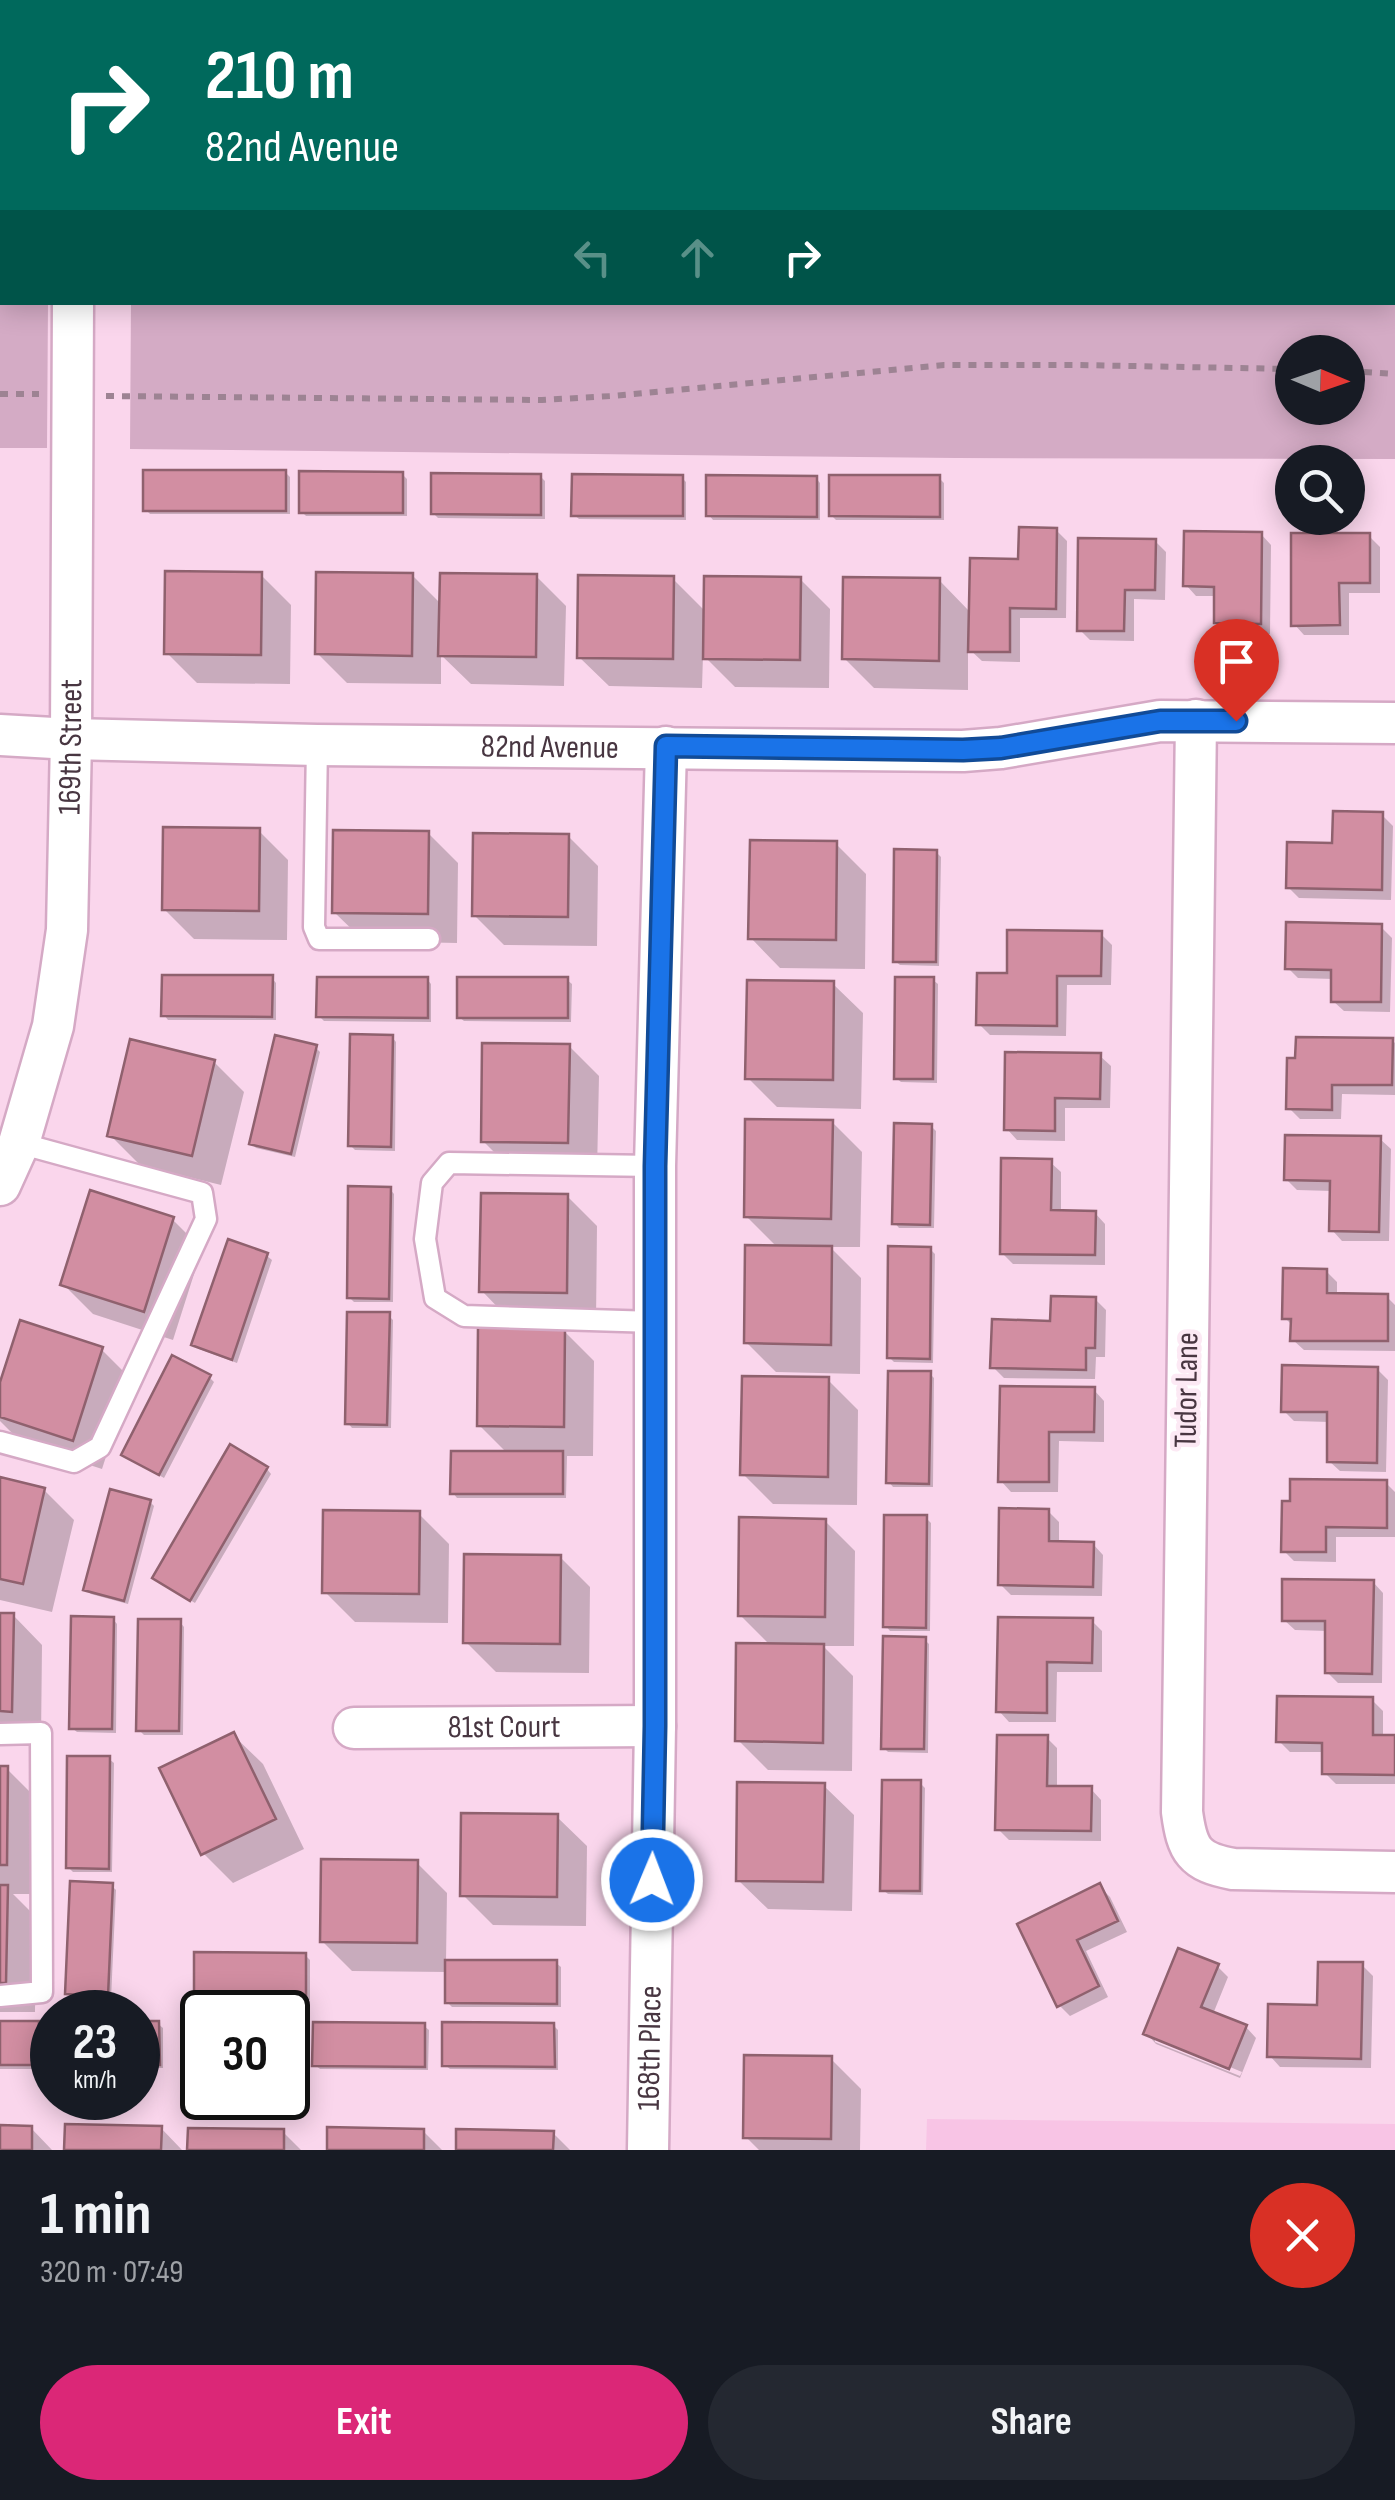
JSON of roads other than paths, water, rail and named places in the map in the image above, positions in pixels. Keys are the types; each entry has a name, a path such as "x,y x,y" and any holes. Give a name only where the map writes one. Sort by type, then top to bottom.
{"street":[{"name":"169th Street","path":"0,1185 18,1142 53,1026 67,930 73,305"},
{"name":"82nd Avenue","path":"0,735 317,745 963,750 1001,748 1134,724 1196,720 1395,723"},
{"name":"Tudor Lane","path":"1196,720 1184,1830 1199,1859 1233,1870 1395,1872"},
{"name":"168th Place","path":"648,2150 655,1726 655,1166 666,746"},
{"name":"81st Court","path":"354,1728 655,1726"}],"lane":[{"path":"317,745 314,928 318,938 428,939"},
{"path":"0,1442 74,1462 100,1447 206,1220 202,1193 18,1142"},
{"path":"655,1166 448,1164 432,1183 425,1239 435,1298 464,1316 655,1322"},
{"path":"0,1734 42,1732 42,1992 0,1996"}]}
